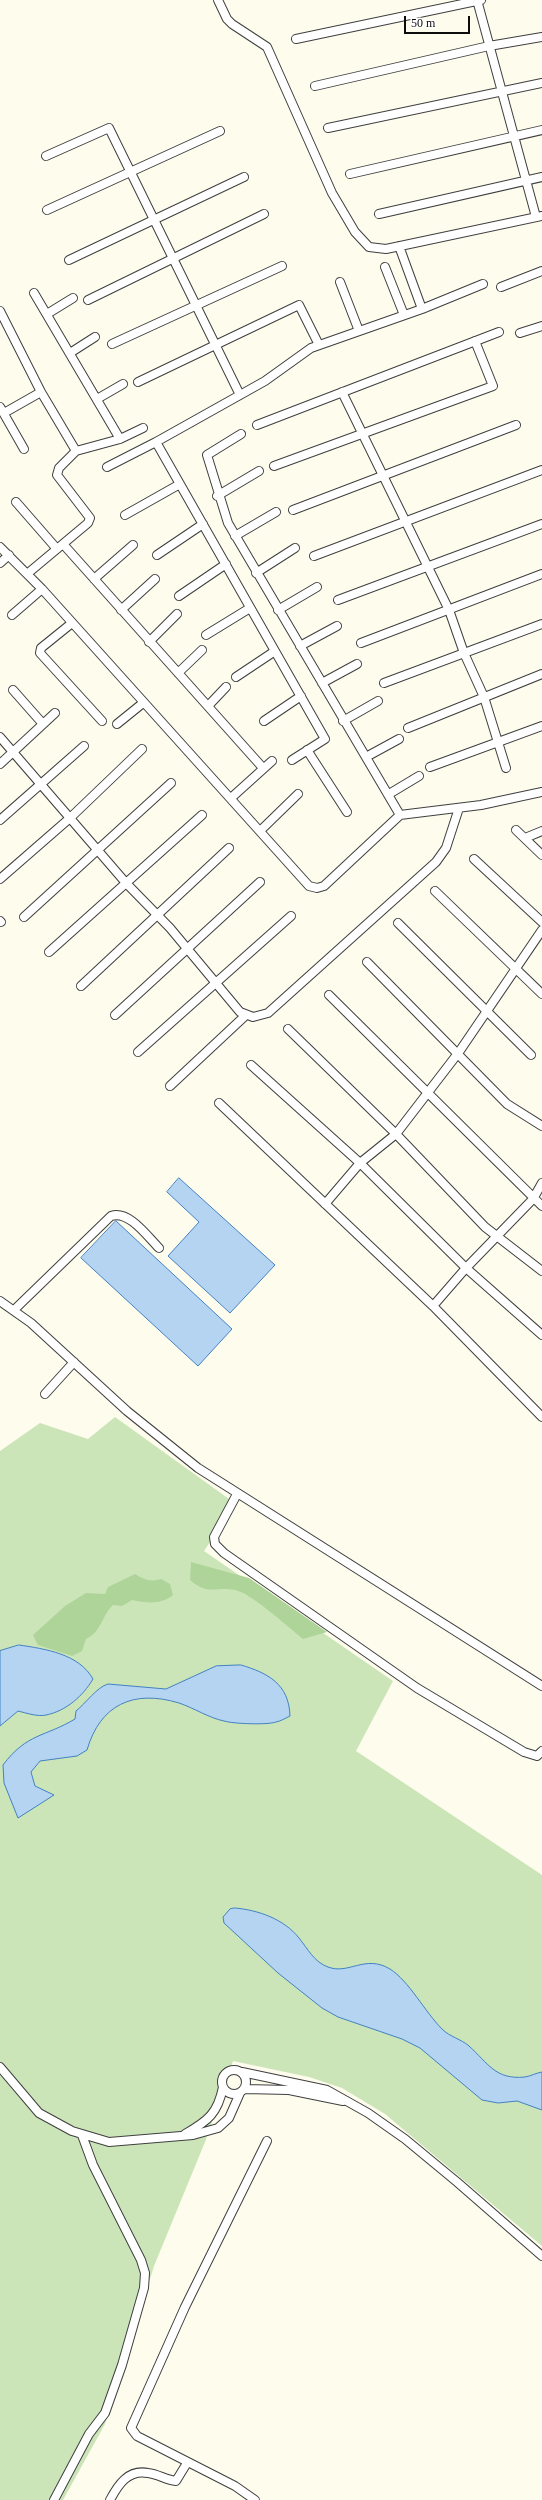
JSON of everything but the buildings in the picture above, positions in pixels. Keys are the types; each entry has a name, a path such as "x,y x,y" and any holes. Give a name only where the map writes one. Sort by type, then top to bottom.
{"street":[{"path":"218,0 227,19 232,24 267,47 332,193 355,232 369,247 386,249 539,216 526,180 478,1 296,39"},
{"path":"315,86 489,46 542,37"},
{"path":"328,128 542,83"},
{"path":"46,156 109,128 240,395"},
{"path":"350,174 542,130"},
{"path":"47,210 220,131"},
{"path":"69,260 244,177"},
{"path":"379,214 542,177"},
{"path":"88,300 264,214"},
{"path":"399,246 422,309"},
{"path":"112,344 282,266"},
{"path":"384,267 404,315"},
{"path":"501,287 542,271"},
{"path":"340,282 359,331"},
{"path":"107,468 265,381 310,348 422,309 483,284"},
{"path":"34,293 120,439"},
{"path":"47,314 73,298"},
{"path":"138,382 299,305 319,345"},
{"path":"0,311 41,392 76,451"},
{"path":"520,333 542,326"},
{"path":"257,424 499,332"},
{"path":"70,353 95,337"},
{"path":"274,466 493,386 475,341"},
{"path":"97,399 123,384"},
{"path":"24,449 2,410 41,392"},
{"path":"342,392 449,610 464,653 484,697 506,768"},
{"path":"293,510 516,425"},
{"path":"28,574 88,523 90,518 57,475 59,468 76,451 120,439 144,428"},
{"path":"241,434 207,455 218,496 235,536 256,573 343,721 389,794 400,815"},
{"path":"156,442 325,739 292,760"},
{"path":"314,556 542,470"},
{"path":"218,496 259,471"},
{"path":"125,515 180,484"},
{"path":"16,502 94,579 263,768"},
{"path":"235,536 276,512"},
{"path":"157,555 202,524"},
{"path":"338,600 542,524"},
{"path":"94,579 132,544"},
{"path":"0,547 42,589 143,703 261,830 305,882 317,888 324,886 400,815 459,808 542,792"},
{"path":"256,573 295,548"},
{"path":"0,564 9,555"},
{"path":"179,596 226,564"},
{"path":"361,642 542,574"},
{"path":"121,610 156,579"},
{"path":"278,610 317,587"},
{"path":"12,615 42,589"},
{"path":"206,636 250,608"},
{"path":"150,642 177,614"},
{"path":"72,622 41,648 40,653 102,721"},
{"path":"384,683 542,624"},
{"path":"300,646 337,626"},
{"path":"178,673 202,650"},
{"path":"236,677 275,651"},
{"path":"322,683 357,664"},
{"path":"408,728 542,674"},
{"path":"208,706 226,687"},
{"path":"13,690 43,724"},
{"path":"264,721 301,696"},
{"path":"343,721 378,701"},
{"path":"117,724 143,703"},
{"path":"0,764 55,713"},
{"path":"430,767 541,729"},
{"path":"0,737 96,850 126,883 158,914 214,982 246,1015 254,1017 268,1013 436,862 451,836 459,808"},
{"path":"366,757 399,739"},
{"path":"0,820 84,746"},
{"path":"0,879 70,818 142,749"},
{"path":"307,750 347,812"},
{"path":"231,798 272,761"},
{"path":"389,794 419,776"},
{"path":"24,917 171,783"},
{"path":"261,830 298,794"},
{"path":"49,952 202,815"},
{"path":"516,830 542,855"},
{"path":"525,838 542,831"},
{"path":"81,986 229,848"},
{"path":"474,859 542,922"},
{"path":"115,1015 186,948 260,882"},
{"path":"436,891 542,994"},
{"path":"138,1052 214,982 291,916"},
{"path":"398,923 531,1055"},
{"path":"325,1204 360,1164 396,1134 459,1052 515,967 542,930"},
{"path":"367,962 459,1052 507,1104 542,1126"},
{"path":"329,995 428,1092 533,1199 542,1206"},
{"path":"170,1086 246,1015"},
{"path":"288,1029 396,1134 485,1227 542,1271"},
{"path":"251,1064 360,1164 466,1268 542,1335"},
{"path":"219,1103 433,1306 542,1417"},
{"path":"433,1306 466,1268 533,1199 542,1183"},
{"path":"14,1310 111,1216 116,1214 129,1219 159,1248"},
{"path":"0,1301 14,1310 74,1362 127,1411 186,1459 237,1494 542,1686"},
{"path":"45,1394 74,1362"},
{"path":"237,1494 214,1537 215,1544 224,1553 417,1688 524,1752 537,1756 542,1751"},
{"path":"0,2067 39,2113 82,2135 109,2142 181,2136 218,2128 228,2118 242,2091 246,2077 242,2072"},
{"path":"181,2136 197,2127 217,2109 223,2087 222,2078 225,2073 231,2070 307,2084 327,2090 405,2139 542,2256"},
{"path":"223,2087 228,2094 242,2091 289,2090 348,2102"},
{"path":"54,2500 89,2434 105,2413 122,2364 144,2288 145,2273 141,2260 100,2179 82,2135"},
{"path":"255,2500 235,2486 136,2436 131,2428 133,2420 267,2141"},
{"path":"110,2500 120,2483 127,2476 147,2472 176,2481 187,2463"}],"green space":[{"path":"115,1417 236,1504 204,1551 393,1681 356,1751 542,1875 542,2246 385,2114 342,2088 309,2077 233,2061 205,2142 154,2266 105,2424 63,2500 0,2500 0,1451 40,1423 88,1439"},
{"path":"191,1562 249,1578 327,1632 303,1639 260,1604 242,1592 228,1589 212,1590 196,1585 190,1580"},
{"path":"135,1574 148,1580 161,1579 170,1584 173,1595 159,1602 132,1600 122,1606 113,1605 95,1632 86,1639 82,1651 72,1656 38,1645 33,1635 65,1606 86,1593 105,1594 108,1587"}],"water":[{"path":"179,1178 275,1265 230,1313 168,1256 199,1222 167,1192"},
{"path":"116,1221 232,1329 198,1366 81,1258"},
{"path":"19,1645 40,1648 71,1658 87,1671 93,1679 79,1697 60,1710 39,1716 18,1711 0,1726 0,1651"},
{"path":"241,1665 268,1676 281,1688 289,1705 290,1716 272,1723 243,1723 218,1720 179,1703 162,1699 147,1698 121,1704 100,1722 93,1734 87,1750 77,1756 40,1761 31,1772 35,1786 54,1795 18,1818 4,1783 3,1765 20,1747 28,1741 75,1719 76,1711 100,1688 108,1684 166,1689 216,1666"},
{"path":"235,1908 261,1913 286,1926 293,1931 315,1959 328,1967 343,1969 373,1963 390,1969 404,1981 442,2029 469,2046 493,2069 506,2076 515,2077 525,2077 542,2072 542,2110 517,2101 498,2103 482,2100 420,2048 402,2039 338,2017 322,2008 278,1973 224,1923 223,1917 230,1909"}]}
